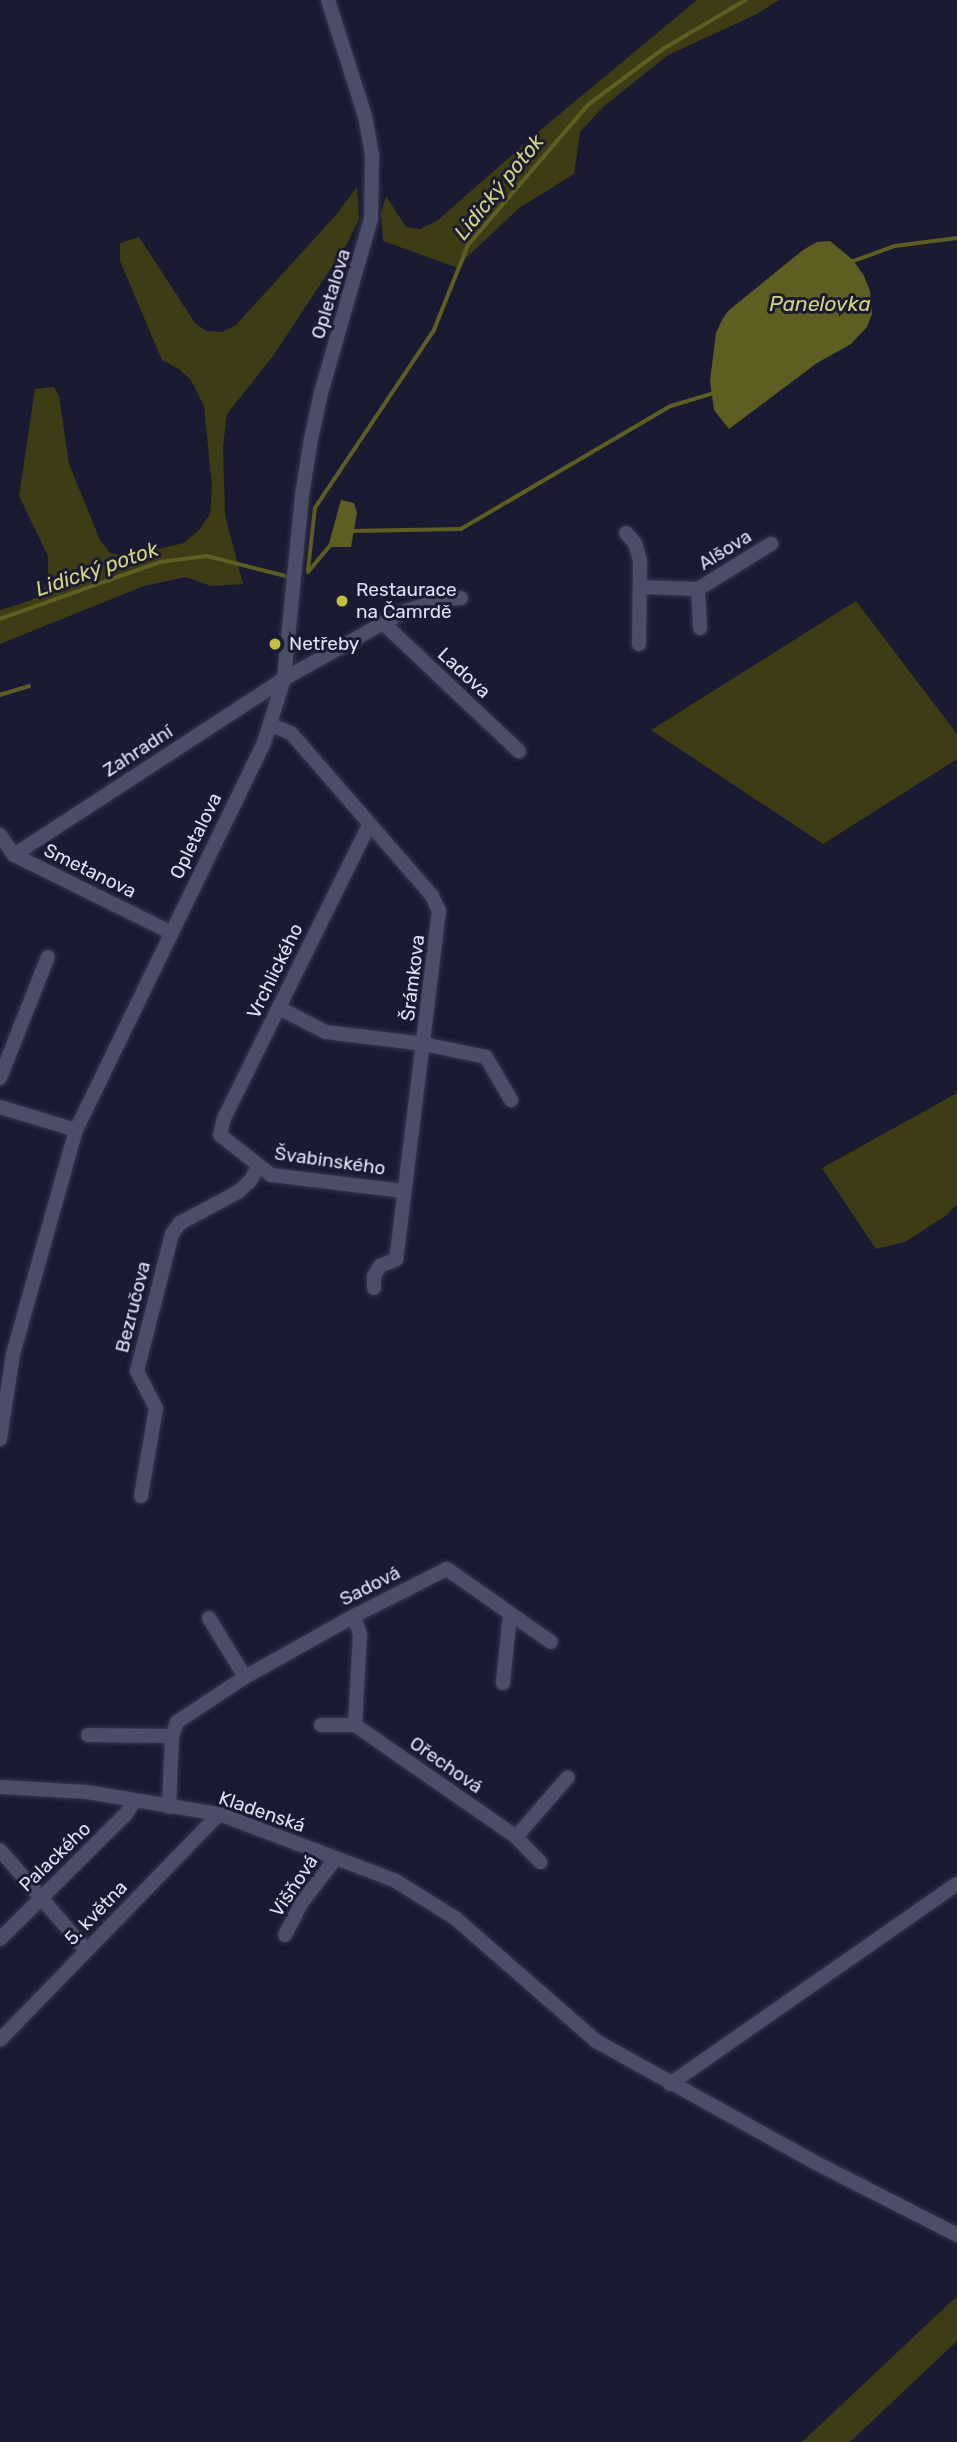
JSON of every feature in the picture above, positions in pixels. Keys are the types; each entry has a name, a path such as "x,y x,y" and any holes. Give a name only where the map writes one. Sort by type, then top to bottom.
{"street":[{"name":"Opletalova","path":"0,1439 13,1353 76,1130 271,725 284,679 302,495 311,439 321,393 368,234 372,155 365,116 328,0"},
{"path":"626,533 635,543 642,587 639,644"},
{"name":"Alšova","path":"642,587 698,589 771,544"},
{"name":"Alšova","path":"698,589 700,628"},
{"path":"284,679 403,612 442,598 461,598"},
{"name":"Ladova","path":"383,622 519,751"},
{"name":"Zahradní","path":"14,855 284,679"},
{"name":"Šrámkova","path":"271,725 291,733 432,896 439,911 396,1259 380,1266 374,1276 374,1288"},
{"name":"Vrchlického","path":"220,1135 224,1118 369,825"},
{"name":"Smetanova","path":"0,835 14,855 170,932"},
{"path":"0,1078 48,957"},
{"path":"279,1008 326,1032 424,1044 486,1057 511,1100"},
{"path":"0,1107 76,1130"},
{"name":"Švabinského","path":"220,1135 271,1175 404,1191"},
{"name":"Bezručova","path":"141,1496 156,1408 136,1371 172,1234 180,1223 238,1192 250,1181 258,1167"},
{"name":"Sadová","path":"172,1736 177,1721 245,1677 354,1616 447,1569 551,1642"},
{"path":"503,1683 510,1614"},
{"path":"321,1725 355,1725 360,1634 354,1616"},
{"path":"209,1618 245,1677"},
{"name":"Ořechová","path":"355,1725 516,1837 540,1861"},
{"path":"88,1735 172,1736 169,1807"},
{"path":"516,1837 568,1777"},
{"name":"Kladenská","path":"0,1787 87,1792 219,1814 394,1880 455,1918 596,2040 670,2084 957,2235"},
{"name":"Palackého","path":"0,1939 126,1814 134,1801"},
{"name":"5. května","path":"0,2040 219,1814"},
{"path":"0,1850 86,1950"},
{"name":"Višňová","path":"285,1935 300,1905 336,1858"},
{"path":"670,2084 957,1884"}],"shaded area":[{"path":"697,0 779,0 757,14 668,55 603,107 580,132 574,174 519,208 465,259 461,269 383,241 381,213 386,196 406,227 420,229 437,221 544,127"},
{"path":"357,187 359,219 347,244 273,356 227,414 223,446 225,515 243,584 211,586 186,577 144,586 0,644 0,610 32,600 43,591 48,578 48,556 19,496 35,389 54,387 59,396 69,464 100,540 110,553 128,556 184,543 199,530 210,514 212,486 204,406 191,380 179,369 162,360 120,261 120,243 139,237 195,323 206,331 222,332 236,325 336,215"},
{"path":"856,601 957,734 957,759 823,844 651,730"},
{"path":"957,1093 957,1204 947,1215 905,1242 876,1249 822,1168"},
{"path":"957,2296 957,2341 850,2442 802,2442"}],"water":[{"name":"Panelovka","path":"830,241 853,260 864,276 870,291 872,314 867,327 851,344 817,363 729,429 714,410 710,381 716,333 722,320 728,311 803,250 817,242"},
{"path":"341,500 354,503 357,513 351,547 328,547"}],"waterway":[{"name":"Lidický potok","path":"308,570 315,508 434,330 468,245 588,105 663,49 746,0"},
{"path":"851,262 895,246 957,238"},
{"path":"351,531 461,529 671,406 714,393"},
{"path":"308,572 331,545"},
{"name":"Lidický potok","path":"0,619 160,562 207,556 286,576"},
{"path":"0,695 29,686"}],"place":[{"name":"Restaurace na Čamrdě","path":"342,601"},
{"name":"Netřeby","path":"275,644"}]}
